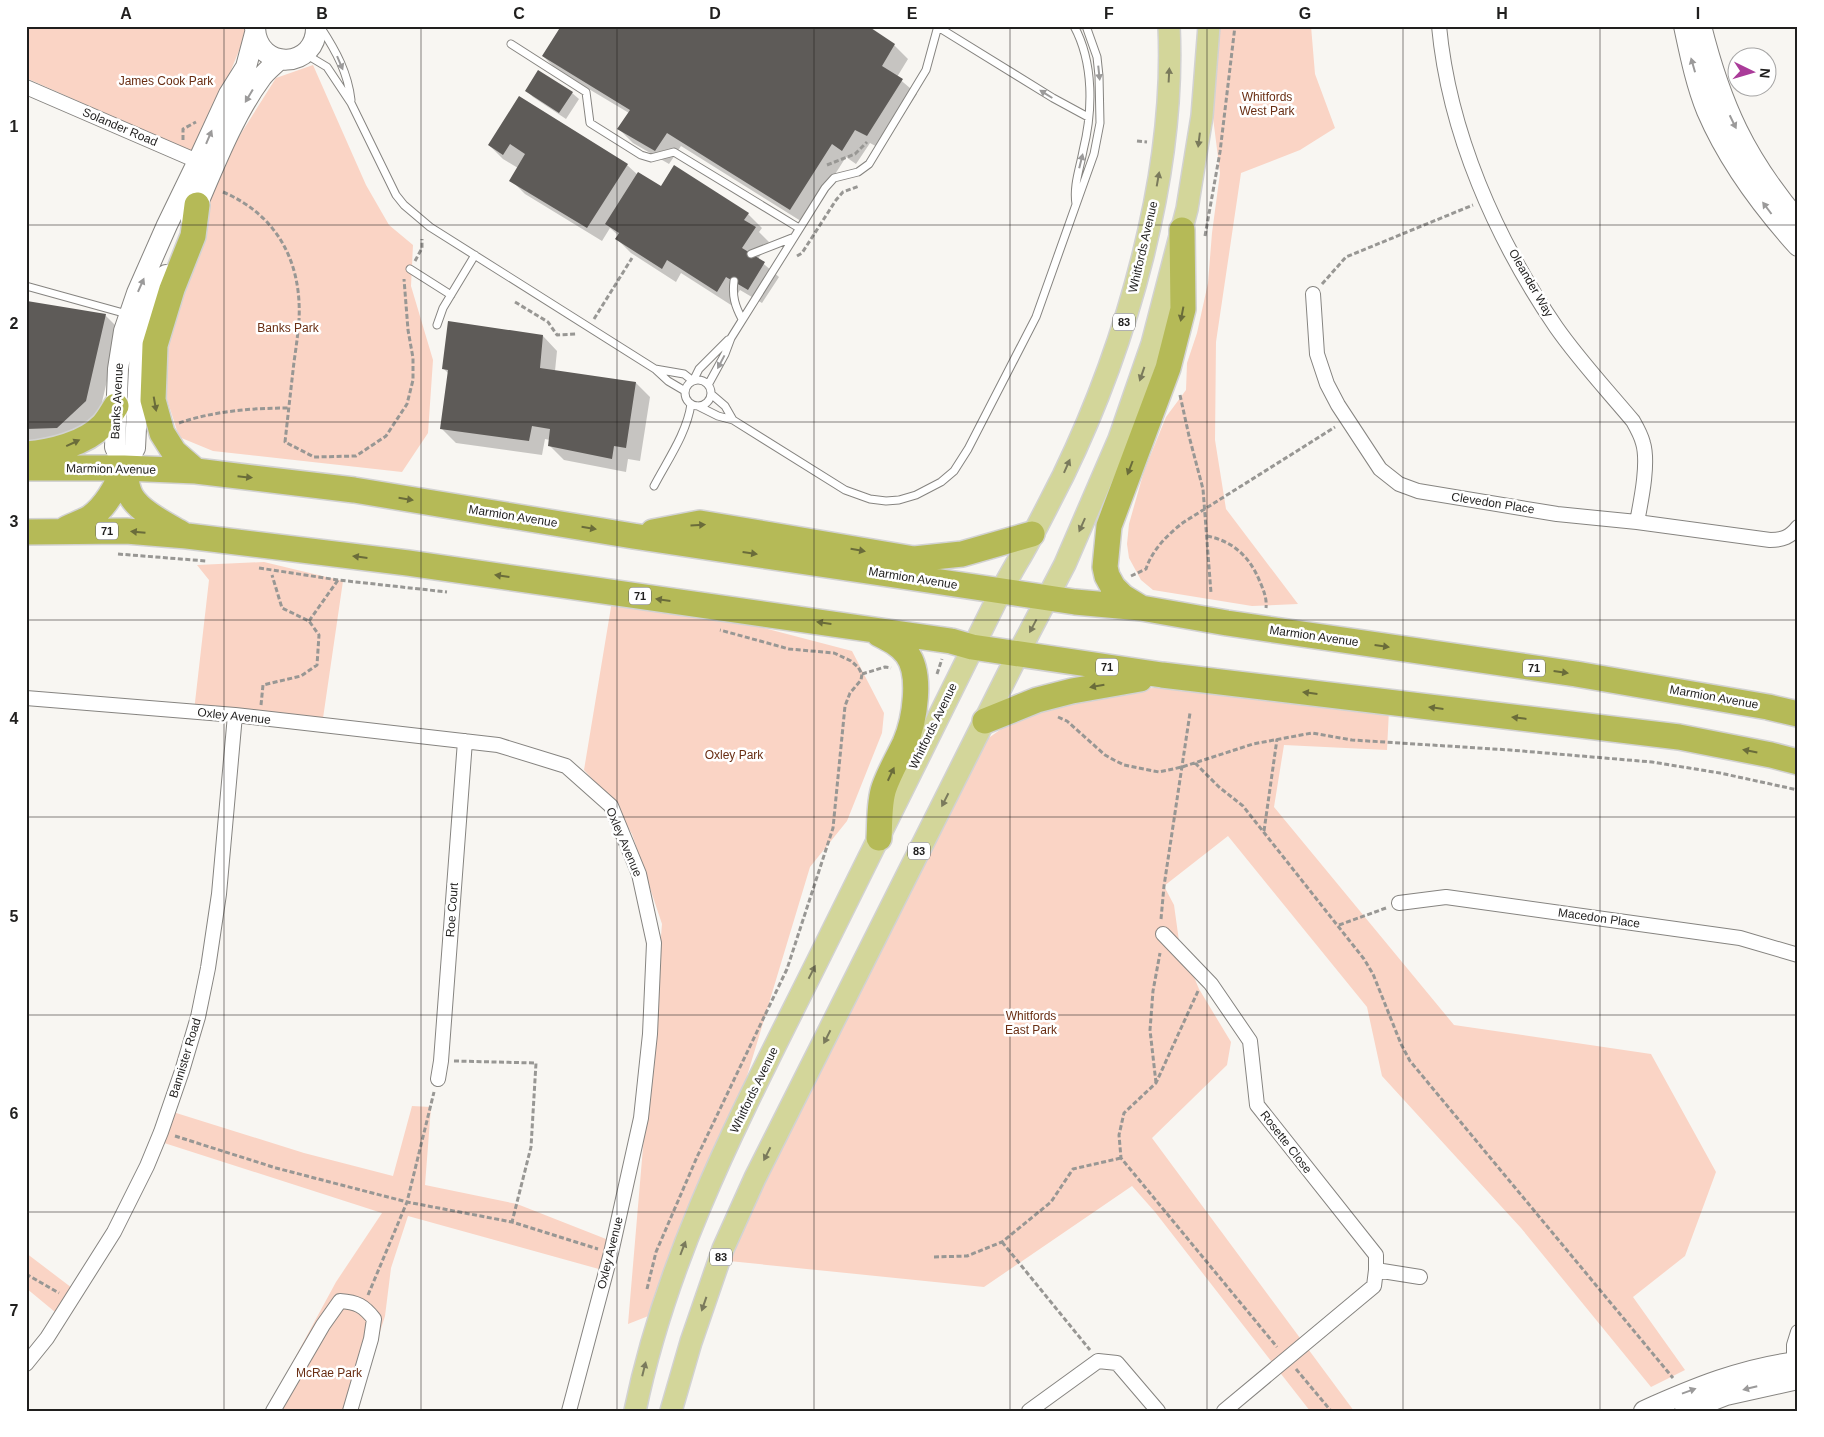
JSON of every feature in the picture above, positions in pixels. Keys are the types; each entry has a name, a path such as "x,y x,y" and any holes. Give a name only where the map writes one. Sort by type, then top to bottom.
{"highway":[{"path":"196,471 174,452 162,433 153,400 155,345 172,289 193,236 197,205"},
{"path":"1141,608 1122,596 1113,587 1107,576 1105,567 1108,526 1168,368 1174,347 1183,309 1182,230"},
{"path":"26,454 70,445 102,426 116,406"},
{"name":"Marmion Avenue","path":"26,468 124,468 196,471 354,490 633,536 1048,598 1141,608 1236,624 1576,674 1768,707 1798,714"},
{"path":"64,530 91,516 105,503 116,486 124,468"},
{"path":"124,468 132,497 158,520 187,536"},
{"path":"633,536 700,523 914,559 962,554 1032,534"},
{"name":"71","path":"26,532 64,530 126,531 187,536 408,563 951,641 972,647 1162,675 1680,737 1798,762"},
{"path":"872,630 899,646 915,669 916,678 914,708 906,740 883,789 879,838"},
{"path":"985,721 1037,700 1072,690 1162,675"},
{"path":"1768,707 1791,700 1798,702"}],"main road":[{"name":"Whitfords Avenue","path":"636,1411 644,1371 669,1286 692,1224 720,1158 972,647 1064,473 1091,412 1114,352 1133,292 1155,195 1167,123 1170,51 1169,26"},
{"name":"83","path":"671,1411 691,1342 723,1249 755,1178 1018,654 1048,598 1094,497 1131,408 1152,344 1182,230 1198,150 1209,26"}],"street":[{"path":"255,30 258,43 271,56 280,59 293,59 304,53 313,43 318,26"},
{"name":"Oleander Way","path":"1439,26 1446,79 1456,118 1486,199 1499,227 1540,303 1558,329 1633,421 1640,434 1644,445 1644,478 1637,522"},
{"path":"1684,26 1691,61 1707,111 1727,150 1749,185 1798,246"},
{"path":"1701,26 1711,65 1724,102 1745,148 1773,192 1798,221"},
{"name":"Banks Avenue","path":"124,468 115,447 118,369 124,331 137,293 167,225 211,172 229,94 246,67 255,30"},
{"name":"Banks Avenue","path":"124,468 135,448 140,349 147,319 211,172 246,100 262,76 280,59"},
{"name":"Solander Road","path":"26,87 211,172"},
{"name":"Clevedon Place","path":"1313,294 1317,354 1327,384 1380,469 1388,477 1407,488 1557,514 1637,522 1770,540 1786,538 1798,527"},
{"name":"Oxley Avenue","path":"26,698 235,715 498,746 566,766 611,806 639,874 654,944 650,1034 641,1118 611,1253 569,1411"},
{"name":"Bannister Road","path":"26,1364 47,1338 114,1232 148,1166 161,1132 198,1017 208,968 219,894 235,715"},
{"name":"Roe Court","path":"438,1079 441,1061 465,741"},
{"name":"Macedon Place","path":"1398,903 1446,897 1740,938 1798,955"},
{"name":"Rosette Close","path":"1163,934 1211,984 1250,1041 1258,1105 1376,1255 1376,1270"},
{"path":"1224,1411 1374,1286 1376,1270 1420,1277"},
{"path":"273,1411 322,1325 340,1301 351,1301 364,1306 374,1319 371,1339 350,1411"},
{"path":"1644,1411 1726,1395 1796,1371 1794,1345 1798,1332"},
{"path":"1029,1411 1098,1361 1117,1363 1158,1411"}],"lane":[{"path":"318,26 339,60 349,83 351,103"},
{"path":"1074,26 1088,65 1090,96 1084,149 1074,194 1076,204"},
{"path":"1086,26 1098,67 1100,94 1100,123 1094,154 1036,316 968,450 954,471 941,482 916,495 899,500 870,499 846,490 733,420 718,416 695,405 686,398 685,391 689,384 693,381 699,369 730,338 828,183 834,178 862,170 869,164 926,70 938,27 1053,98 1088,117"},
{"path":"511,44 586,92 590,123 641,155 652,158 674,152 799,228"},
{"path":"304,53 327,67 351,103 396,195 404,205 430,227 655,368 668,381 685,391"},
{"path":"751,254 792,238"},
{"path":"437,325 443,308 475,255"},
{"path":"410,269 451,295"},
{"path":"734,281 732,293 735,306 742,319"},
{"path":"26,286 130,315"},
{"path":"708,385 725,354 730,338"},
{"path":"655,368 684,374 693,381 703,381 708,385 711,394 725,406 733,420"},
{"path":"684,374 699,369"},
{"path":"654,486 680,438 690,413 695,405 707,403 711,394"}],"path":[{"path":"826,165 855,154 869,139"},
{"path":"211,172 220,191 238,198 253,208 267,222 281,239 294,266 298,283 299,320 285,442 314,457 356,456 386,436 406,404 412,385 413,358 408,330 404,278 422,248 422,239"},
{"path":"793,259 802,253 843,192 862,184"},
{"path":"1313,294 1346,256 1486,199"},
{"path":"516,302 548,322 557,335 580,333 583,335 632,258"},
{"path":"177,423 195,417 240,410 289,408"},
{"path":"1131,576 1146,570 1154,553 1174,529 1348,419"},
{"path":"1207,536 1217,538 1234,546 1250,562 1264,591 1266,609"},
{"path":"113,553 215,562"},
{"path":"250,566 338,580 454,592"},
{"path":"260,718 263,685 301,676 317,665 319,635 309,621 282,608 272,575"},
{"path":"309,621 338,580"},
{"path":"647,1289 656,1252 697,1156 787,969 833,828 845,706 850,693 861,680 862,674 851,661 834,654 789,649 714,629"},
{"path":"937,671 942,659"},
{"path":"1182,767 1190,713"},
{"path":"1052,716 1060,717 1067,721 1105,755 1124,765 1159,772 1182,767 1253,744 1312,733 1352,740 1652,762 1720,773 1798,790"},
{"path":"1264,831 1277,739"},
{"path":"1195,762 1219,787 1243,806 1364,959 1373,974 1401,1044 1410,1061 1676,1381 1683,1402"},
{"path":"1338,925 1398,903"},
{"path":"1211,984 1199,989 1156,1083 1124,1113 1119,1135 1120,1158 1331,1411"},
{"path":"441,1061 536,1063 531,1147 512,1222"},
{"path":"364,1306 407,1202 438,1079"},
{"path":"161,1132 276,1168 407,1202 512,1222 611,1253"},
{"path":"934,1257 967,1256 1002,1242 1051,1202 1073,1169 1120,1158"},
{"path":"1002,1242 1098,1361"},
{"path":"26,1274 70,1300"}],"green space":[{"name":"James Cook Park","path":"26,26 249,26 197,154 26,78"},
{"name":"Whitfords West Park","path":"1212,26 1311,26 1315,74 1335,128 1300,150 1241,173 1216,342 1215,440 1226,509 1298,604 1252,606 1153,590 1141,580 1129,558 1127,544 1129,524 1144,471 1166,417 1186,390 1187,363 1197,333 1208,283 1220,173 1206,62"},
{"name":"Banks Park","path":"313,65 366,185 389,225 413,245 411,286 433,360 428,433 402,472 213,451 179,437 145,330 216,173 276,78"},
{"path":"264,562 343,581 322,725 194,711 209,580 197,565"},
{"name":"Oxley Park","path":"612,601 741,622 852,651 884,713 882,733 847,821 810,867 741,1096 651,1315 628,1324 662,924 632,834 608,796 584,770"},
{"name":"Whitfords East Park","path":"1183,686 1389,710 1387,750 1284,745 1274,807 1454,1025 1651,1054 1716,1172 1685,1256 1633,1297 1685,1370 1651,1387 1521,1228 1382,1076 1367,1007 1228,836 1164,886 1174,905 1179,941 1199,989 1231,1042 1227,1065 1152,1138 1354,1411 1310,1411 1155,1212 1132,1186 984,1287 709,1259 980,744 1014,720 1124,690"},
{"name":"McRae Park","path":"412,1106 431,1107 425,1185 517,1204 606,1239 606,1271 408,1216 391,1268 385,1316 355,1411 266,1411 336,1282 382,1213 158,1141 173,1112 304,1153 393,1176"},
{"path":"26,1253 76,1291 55,1312 26,1288"}],"building":[{"path":"561,26 868,26 895,44 882,66 903,79 867,136 855,130 842,151 832,144 790,210 667,133 655,151 617,129 630,110 542,56"},
{"path":"538,70 573,92 559,113 525,91"},
{"path":"519,96 628,164 587,228 509,181 525,154 510,144 503,155 488,145"},
{"path":"674,165 749,213 744,220 756,227 742,248 765,262 748,290 726,277 717,292 667,260 662,269 615,239 619,233 605,224 638,172 661,186"},
{"path":"27,301 106,314 86,401 57,428 26,429"},
{"path":"448,321 543,335 540,368 636,382 626,448 614,446 612,459 548,446 550,429 532,426 529,441 440,429 448,370 442,369"}]}
